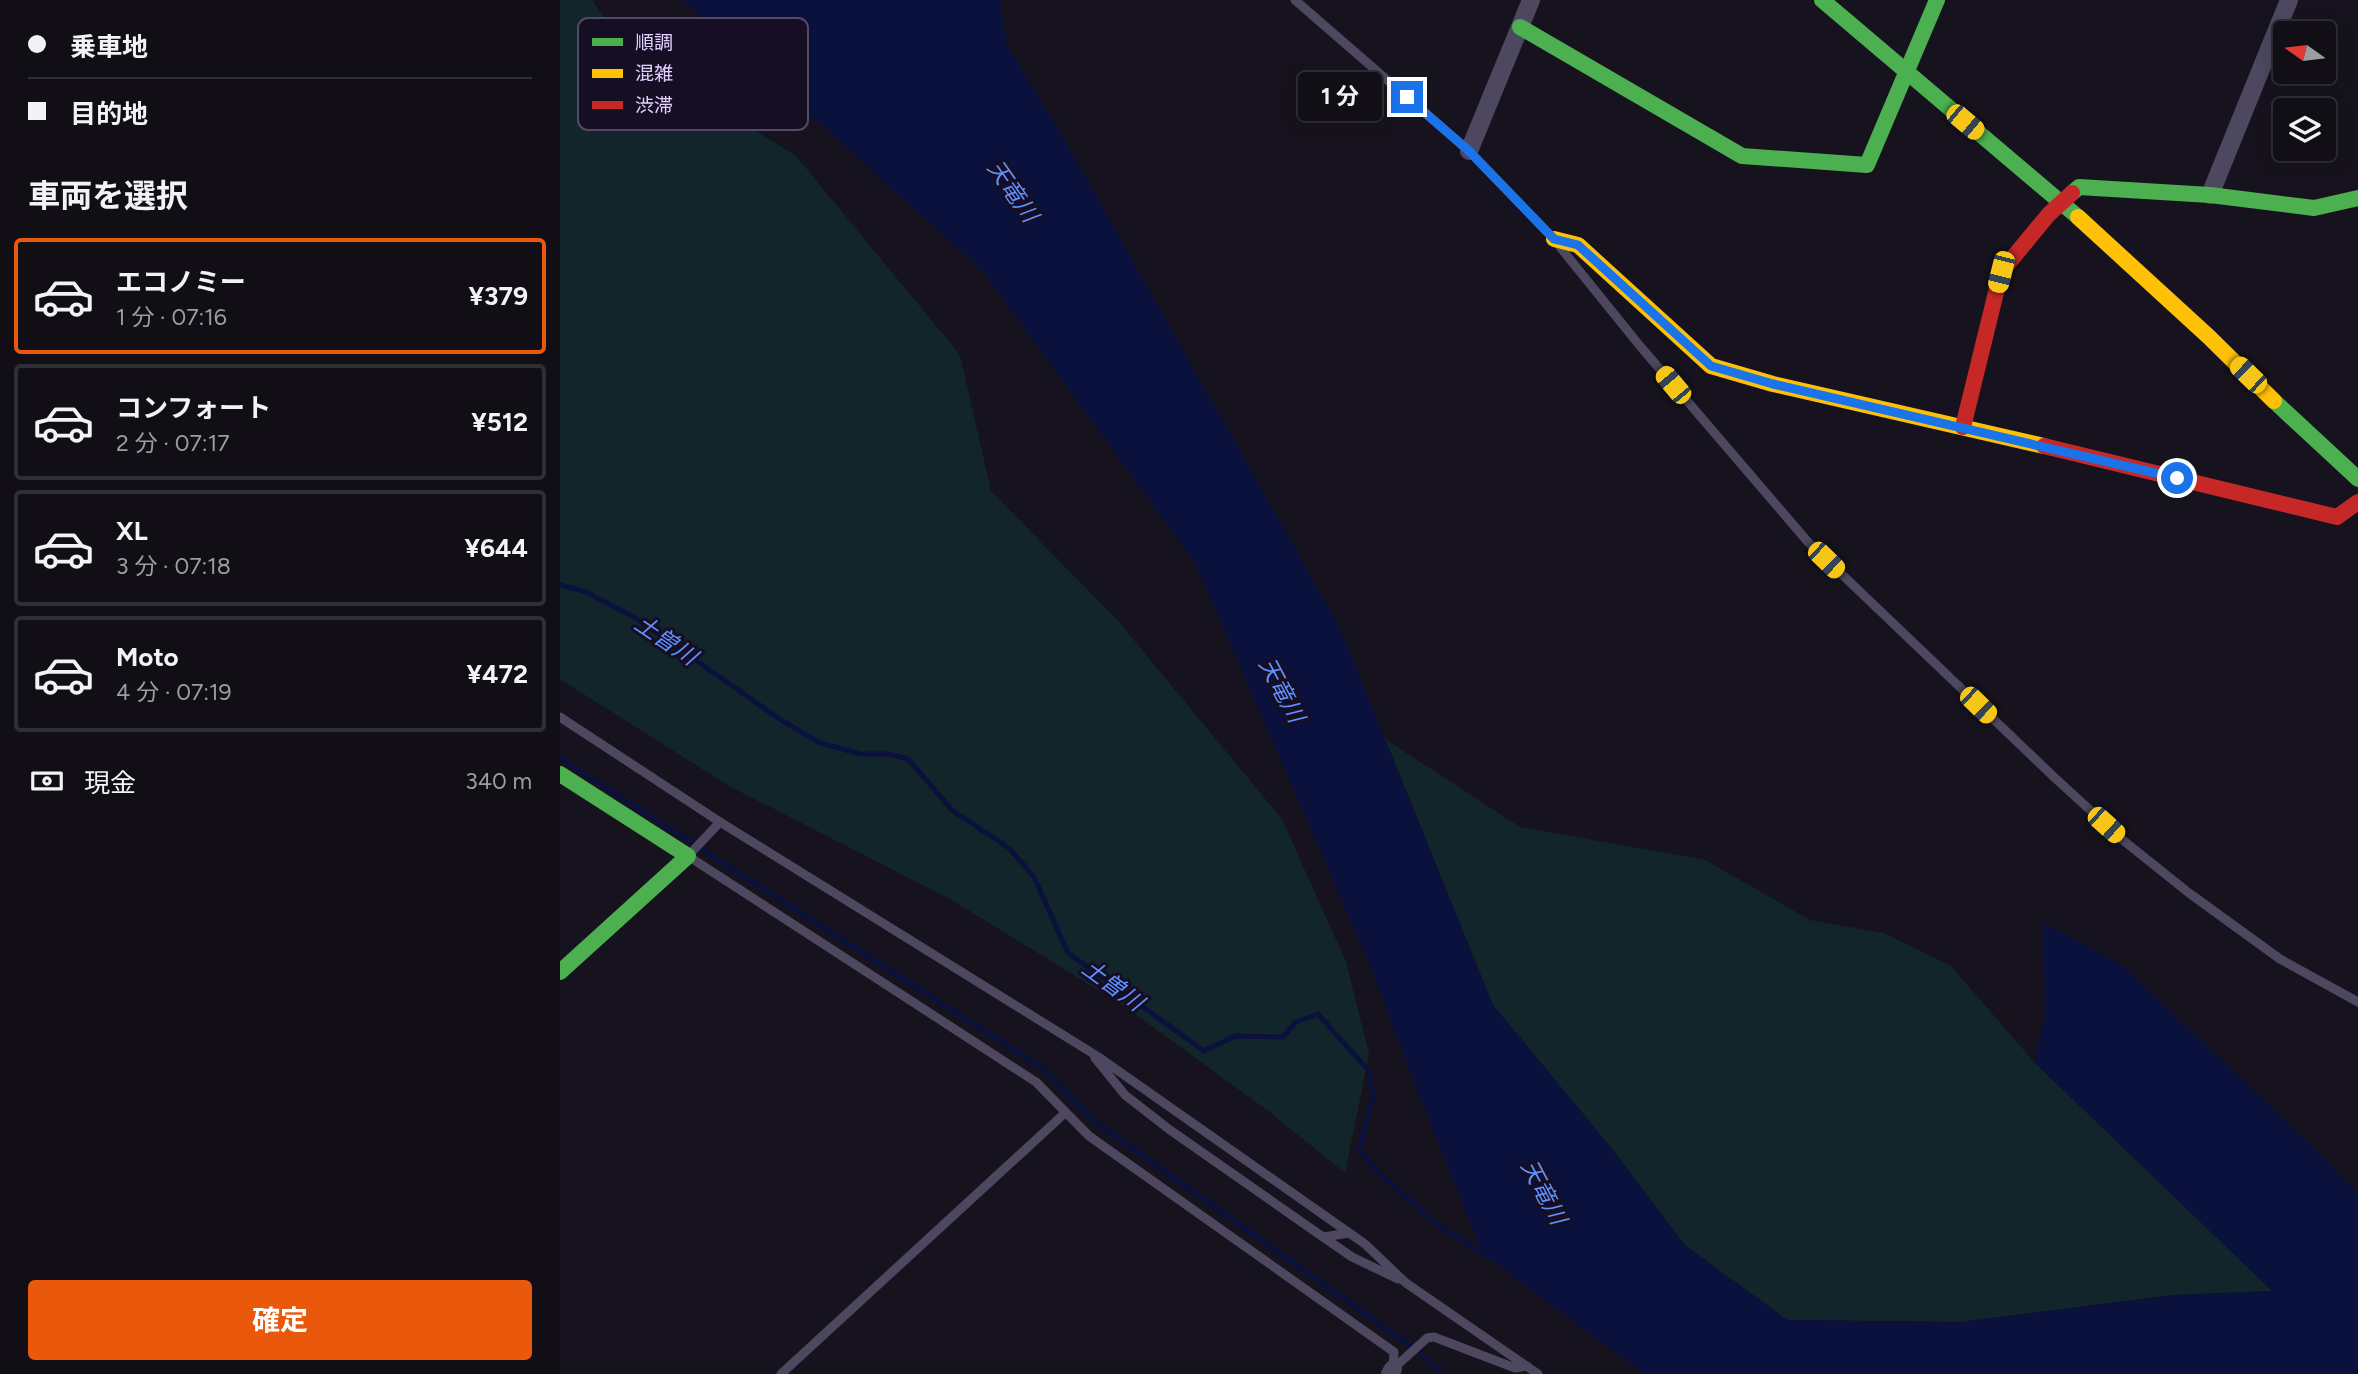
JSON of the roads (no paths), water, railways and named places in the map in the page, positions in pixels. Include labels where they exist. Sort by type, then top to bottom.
[{"type":"street","points":[[1469,151],[1531,0]]},
{"type":"street","points":[[1822,0],[2061,202],[2358,478]]},
{"type":"street","points":[[1520,27],[1742,156],[1867,165],[1908,74],[1937,0]]},
{"type":"street","points":[[2210,195],[2289,0]]},
{"type":"street","points":[[1963,427],[2001,272],[2061,202],[2079,187],[2210,195],[2314,208],[2358,198]]},
{"type":"street","points":[[1554,239],[1578,245],[1711,366],[1773,384],[2337,517],[2358,502]]},
{"type":"street","points":[[560,774],[690,854],[560,972]]},
{"type":"lane","points":[[1296,0],[1469,151],[1554,239],[1640,345],[1808,542],[2035,759],[2124,841],[2189,893],[2280,959],[2358,1002]]},
{"type":"lane","points":[[560,717],[720,822],[1089,1051],[1366,1244],[1406,1283]]},
{"type":"lane","points":[[720,822],[690,854],[1036,1082],[1089,1136],[1394,1352],[1392,1372]]},
{"type":"lane","points":[[1089,1051],[1125,1095],[1170,1130],[1352,1257],[1406,1283],[1538,1374]]},
{"type":"lane","points":[[781,1374],[1065,1113]]},
{"type":"lane","points":[[1323,1237],[1349,1233]]},
{"type":"lane","points":[[1392,1372],[1427,1338],[1434,1337],[1514,1368],[1527,1366]]},
{"type":"water","name":"天竜川","points":[[683,0],[1000,0],[1007,46],[1059,130],[1340,628],[1493,1005],[1609,1145],[1685,1245],[1787,1320],[1961,1322],[2173,1295],[2272,1291],[2034,1062],[2045,1012],[2043,922],[2123,966],[2358,1193],[2358,1374],[1644,1374],[1483,1254],[1369,963],[1195,563],[982,270],[808,113],[808,18],[703,18]]},
{"type":"waterway","name":"土曽川","points":[[560,585],[586,592],[634,617],[781,720],[820,743],[861,754],[889,754],[908,759],[952,810],[1009,848],[1034,877],[1068,953],[1204,1051],[1235,1036],[1283,1037],[1296,1022],[1318,1014],[1369,1071],[1373,1096],[1359,1151],[1378,1172],[1434,1222],[1490,1256]]},
{"type":"waterway","points":[[560,758],[1042,1068],[1094,1121],[1423,1355],[1442,1374]]}]
